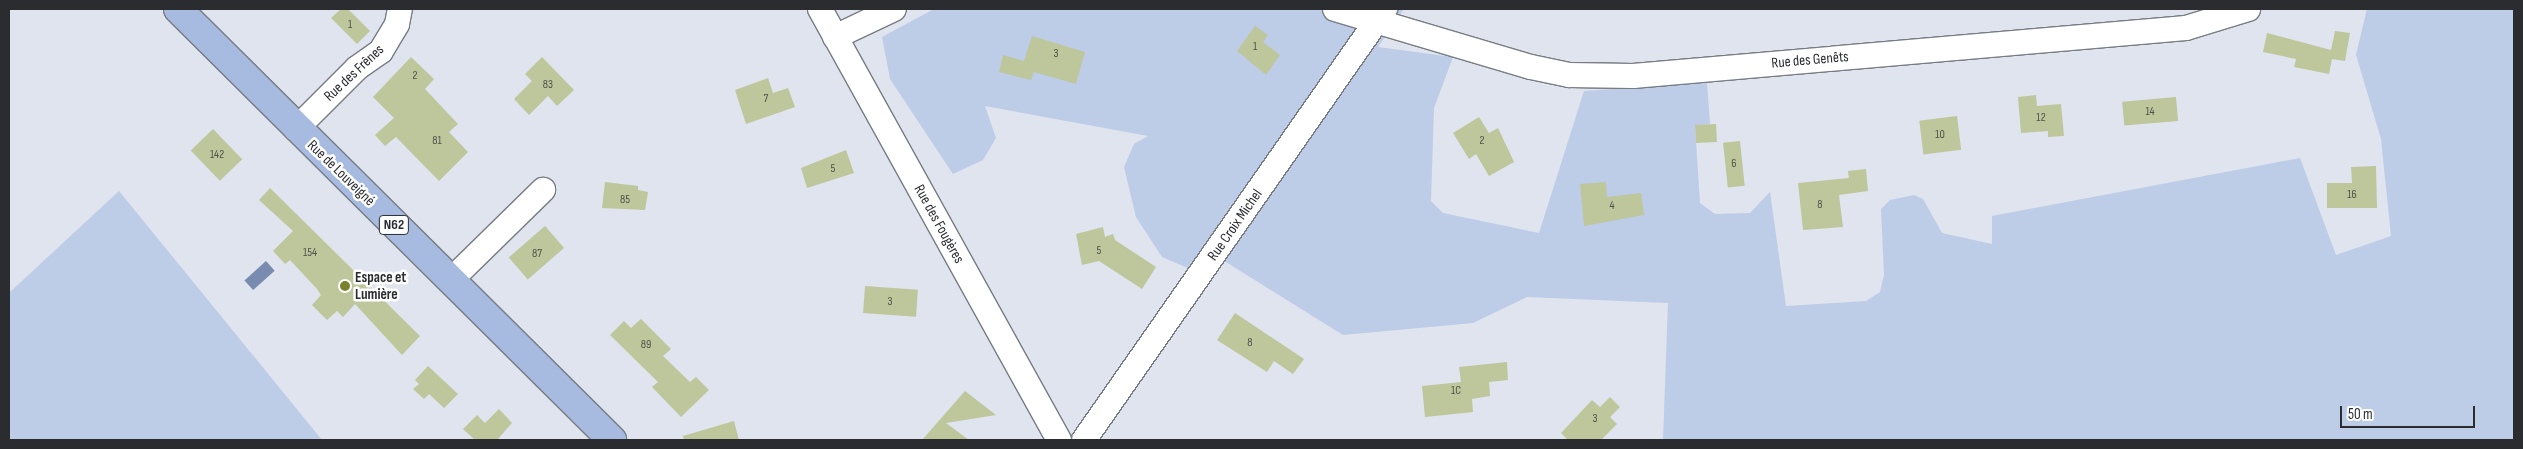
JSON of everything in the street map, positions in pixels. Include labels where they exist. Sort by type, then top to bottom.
[{"type":"main road","name":"Rue de Louveigné","points":[[178,9],[296,129],[612,440]]},
{"type":"street","name":"Rue des Frênes","points":[[296,129],[356,68],[381,52],[397,24],[400,9]]},
{"type":"street","name":"Rue des Fougères","points":[[820,9],[1059,440]]},
{"type":"street","points":[[835,37],[894,9]]},
{"type":"street","name":"Rue des Genêts","points":[[1335,9],[1381,15],[1531,67],[1568,75],[1632,76],[2186,28],[2248,9]]},
{"type":"street","name":"Rue Croix Michel","points":[[1084,440],[1381,15]]},
{"type":"street","points":[[451,280],[543,190]]},
{"type":"shaded area","points":[[934,9],[1404,9],[1378,47],[1453,57],[1434,108],[1431,201],[1443,213],[1539,233],[1584,91],[1707,83],[1710,124],[1695,126],[1700,203],[1715,214],[1750,213],[1770,192],[1786,306],[1866,301],[1880,292],[1884,275],[1881,209],[1890,200],[1914,195],[1923,199],[1942,233],[1992,244],[1992,216],[2300,158],[2336,255],[2391,236],[2381,139],[2356,55],[2367,9],[2514,9],[2514,440],[1663,440],[1668,303],[1527,297],[1473,323],[1343,335],[1205,249],[1190,269],[1162,257],[1136,217],[1124,167],[1134,144],[1148,136],[985,106],[996,138],[983,160],[953,174],[890,79],[882,37]]},
{"type":"shaded area","points":[[119,191],[322,440],[9,440],[9,293]]},
{"type":"shaded area","points":[[266,261],[275,271],[253,290],[244,280]]},
{"type":"building","points":[[341,9],[348,9],[370,31],[357,44],[331,18]]},
{"type":"building","points":[[1255,26],[1268,35],[1263,42],[1280,55],[1266,75],[1237,51]]},
{"type":"building","points":[[2335,31],[2350,33],[2345,61],[2332,59],[2329,74],[2294,67],[2296,59],[2263,52],[2267,33],[2331,50]]},
{"type":"building","points":[[1032,36],[1085,52],[1076,84],[1034,72],[1031,80],[999,72],[1003,55],[1024,61]]},
{"type":"building","points":[[411,57],[434,79],[425,89],[458,124],[449,132],[468,152],[439,181],[396,137],[385,146],[375,135],[394,118],[373,97]]},
{"type":"building","points":[[542,57],[574,90],[557,106],[548,96],[529,115],[514,99],[532,81],[525,74]]},
{"type":"building","points":[[768,78],[773,93],[788,88],[795,107],[746,124],[735,90]]},
{"type":"building","points":[[2036,95],[2037,106],[2061,104],[2064,136],[2048,137],[2048,131],[2021,133],[2018,97]]},
{"type":"building","points":[[2176,97],[2178,121],[2124,126],[2122,102]]},
{"type":"building","points":[[1957,116],[1961,150],[1923,154],[1919,121]]},
{"type":"building","points":[[1479,117],[1489,133],[1498,128],[1514,162],[1489,176],[1476,154],[1469,159],[1453,133]]},
{"type":"building","points":[[1716,124],[1717,142],[1696,143],[1695,125]]},
{"type":"building","points":[[213,129],[242,159],[220,181],[191,151]]},
{"type":"building","points":[[1740,141],[1745,186],[1728,188],[1723,143]]},
{"type":"building","points":[[846,150],[854,173],[807,188],[801,168]]},
{"type":"building","points":[[2376,166],[2377,208],[2327,208],[2327,183],[2352,183],[2351,167]]},
{"type":"building","points":[[1866,169],[1868,191],[1839,195],[1843,227],[1803,230],[1798,183],[1849,178],[1848,171]]},
{"type":"building","points":[[605,182],[638,186],[638,190],[648,192],[645,210],[602,208]]},
{"type":"building","points":[[1606,182],[1607,197],[1641,193],[1644,215],[1584,226],[1580,184]]},
{"type":"building","points":[[270,188],[420,336],[402,355],[355,304],[343,317],[337,311],[327,320],[312,305],[321,295],[317,289],[290,260],[285,264],[273,251],[293,231],[259,200]]},
{"type":"building","points":[[545,226],[564,248],[528,279],[509,257]]},
{"type":"building","points":[[1103,227],[1105,237],[1113,234],[1115,240],[1156,267],[1142,289],[1099,261],[1082,265],[1076,234]]},
{"type":"building","points":[[865,286],[918,290],[916,317],[863,313]]},
{"type":"building","points":[[1235,313],[1304,359],[1293,374],[1274,361],[1267,372],[1217,340]]},
{"type":"building","points":[[641,319],[671,349],[663,356],[690,382],[696,377],[709,390],[681,417],[652,387],[658,382],[610,335],[624,321],[631,328]]},
{"type":"building","points":[[1507,362],[1508,380],[1489,382],[1490,396],[1472,399],[1473,412],[1425,417],[1422,386],[1461,382],[1459,367]]},
{"type":"building","points":[[428,366],[458,394],[444,408],[429,394],[424,399],[413,389],[419,384],[415,380]]},
{"type":"building","points":[[965,391],[996,415],[946,423],[969,440],[922,440]]},
{"type":"building","points":[[1610,397],[1620,407],[1610,417],[1617,424],[1601,440],[1568,440],[1561,433],[1592,400],[1600,407]]},
{"type":"building","points":[[499,409],[512,423],[497,440],[475,440],[463,429],[477,415],[485,423]]},
{"type":"building","points":[[734,421],[739,440],[684,440],[683,436]]},
{"type":"place","name":"Espace et Lumière","points":[[345,286]]}]
